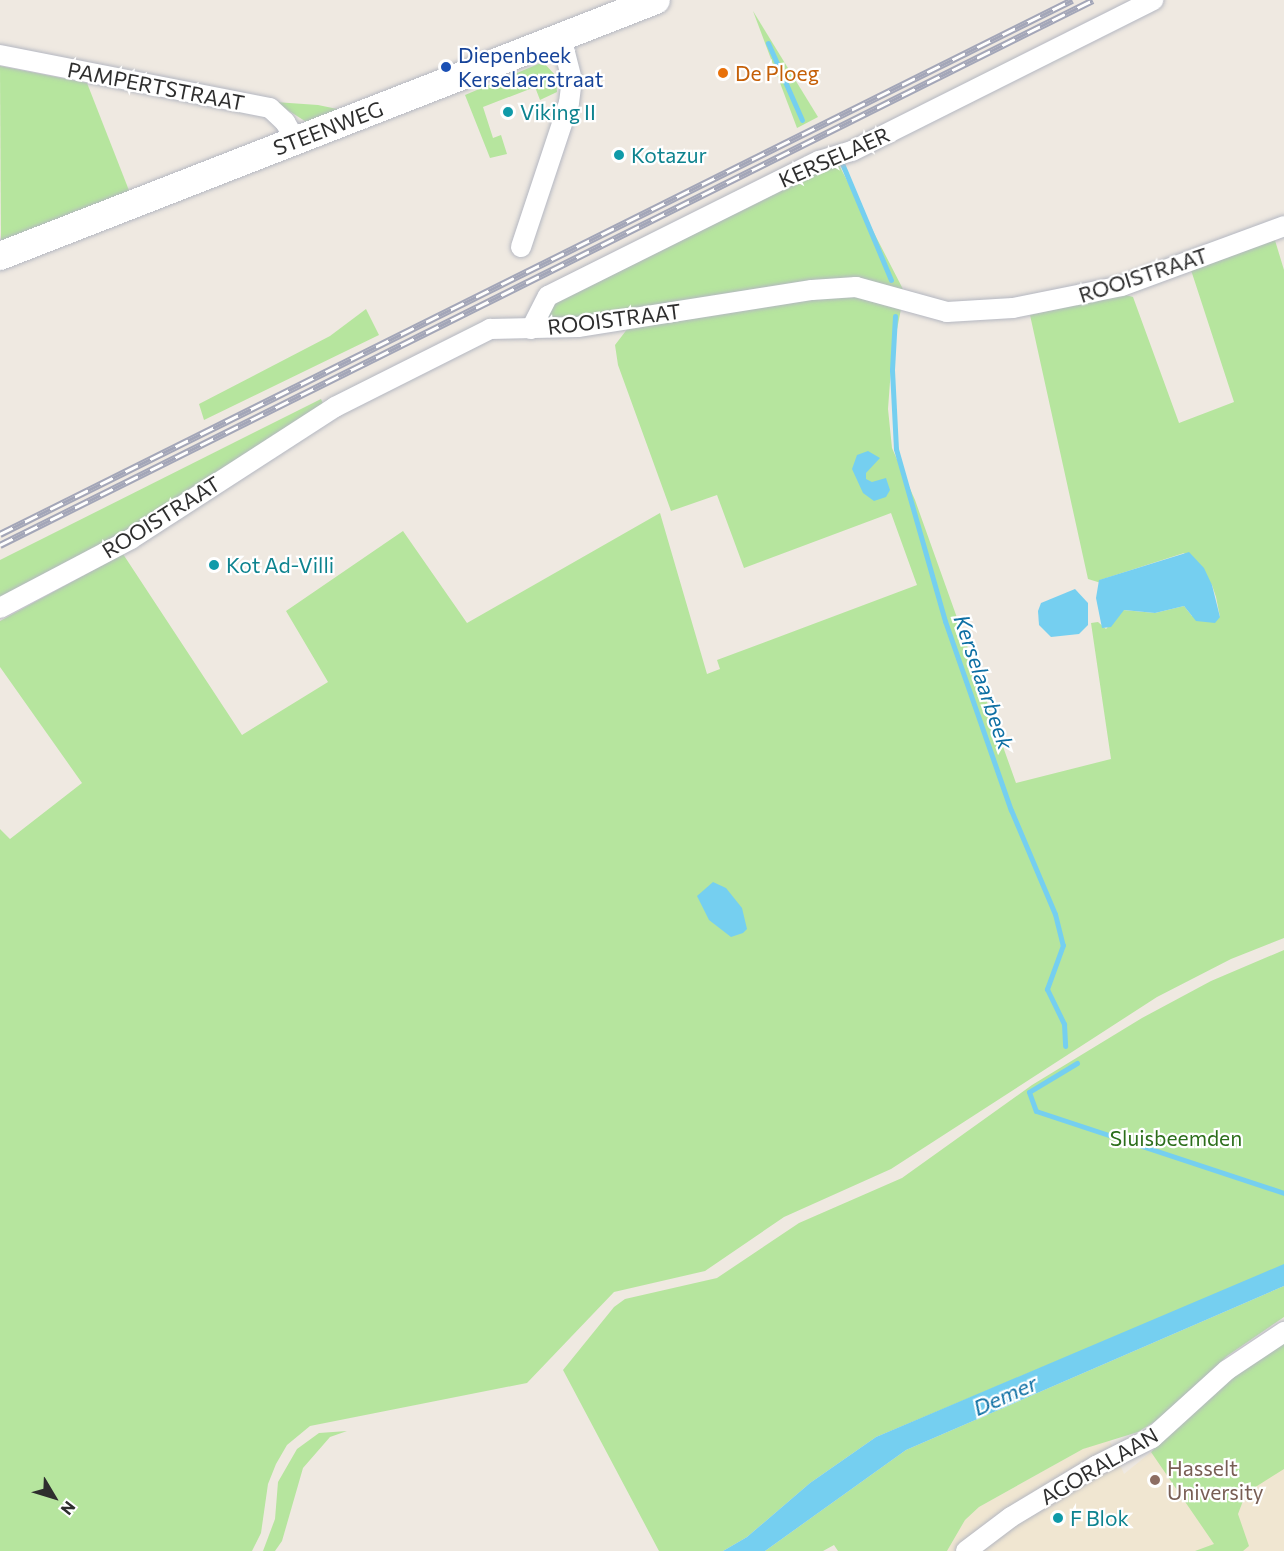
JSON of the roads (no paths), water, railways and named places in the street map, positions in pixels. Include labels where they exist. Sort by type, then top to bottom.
[{"type":"main road","name":"STEENWEG","points":[[0,256],[656,0]]},
{"type":"street","name":"KERSELAER","points":[[531,329],[548,296],[819,161],[852,151],[1153,0]]},
{"type":"street","points":[[521,247],[569,103],[572,80],[561,37]]},
{"type":"street","name":"PAMPERTSTRAAT","points":[[0,55],[270,108],[285,122],[296,141]]},
{"type":"street","name":"ROOISTRAAT","points":[[0,608],[131,539],[379,383],[489,329],[578,327],[812,290],[856,287],[947,312],[1013,308],[1122,286],[1284,226]]},
{"type":"street","name":"AGORALAAN","points":[[966,1551],[993,1528],[1096,1466],[1152,1438],[1227,1370],[1284,1332]]},
{"type":"water","points":[[868,451],[880,458],[866,473],[866,479],[872,482],[886,478],[890,490],[886,497],[874,501],[863,493],[852,469],[857,455]]},
{"type":"water","points":[[1189,552],[1204,568],[1212,585],[1220,617],[1215,623],[1196,621],[1184,606],[1155,613],[1124,610],[1111,627],[1102,628],[1096,598],[1099,580]]},
{"type":"water","points":[[1075,589],[1088,603],[1088,625],[1079,634],[1051,637],[1039,625],[1038,611],[1041,603]]},
{"type":"water","points":[[713,882],[726,888],[742,908],[747,929],[743,933],[731,937],[709,920],[697,896]]},
{"type":"water","name":"Demer","points":[[1284,1264],[1284,1286],[906,1450],[765,1551],[723,1551],[747,1537],[810,1483],[876,1437]]},
{"type":"waterway","name":"Kerselaarbeek","points":[[768,43],[802,120]]},
{"type":"waterway","name":"Kerselaarbeek","points":[[841,161],[891,280]]},
{"type":"waterway","name":"Kerselaarbeek","points":[[895,316],[892,370],[896,449],[945,621],[1011,810],[1055,914],[1063,945],[1047,989],[1064,1024],[1065,1046]]},
{"type":"waterway","name":"Kerselaarbeek","points":[[1077,1063],[1029,1092],[1036,1111],[1284,1193]]},
{"type":"railway","points":[[0,534],[1072,0]]},
{"type":"railway","points":[[0,545],[1093,0]]},
{"type":"place","name":"Diepenbeek Kerselaerstraat","points":[[446,67]]},
{"type":"place","name":"De Ploeg","points":[[723,73]]},
{"type":"place","name":"Viking II","points":[[508,112]]},
{"type":"place","name":"Kotazur","points":[[619,155]]},
{"type":"place","name":"Kot Ad-Villi","points":[[214,565]]},
{"type":"place","name":"Hasselt University","points":[[1155,1480]]},
{"type":"place","name":"F Blok","points":[[1058,1518]]},
{"type":"park label","name":"Sluisbeemden","points":[[1176,1138]]}]
